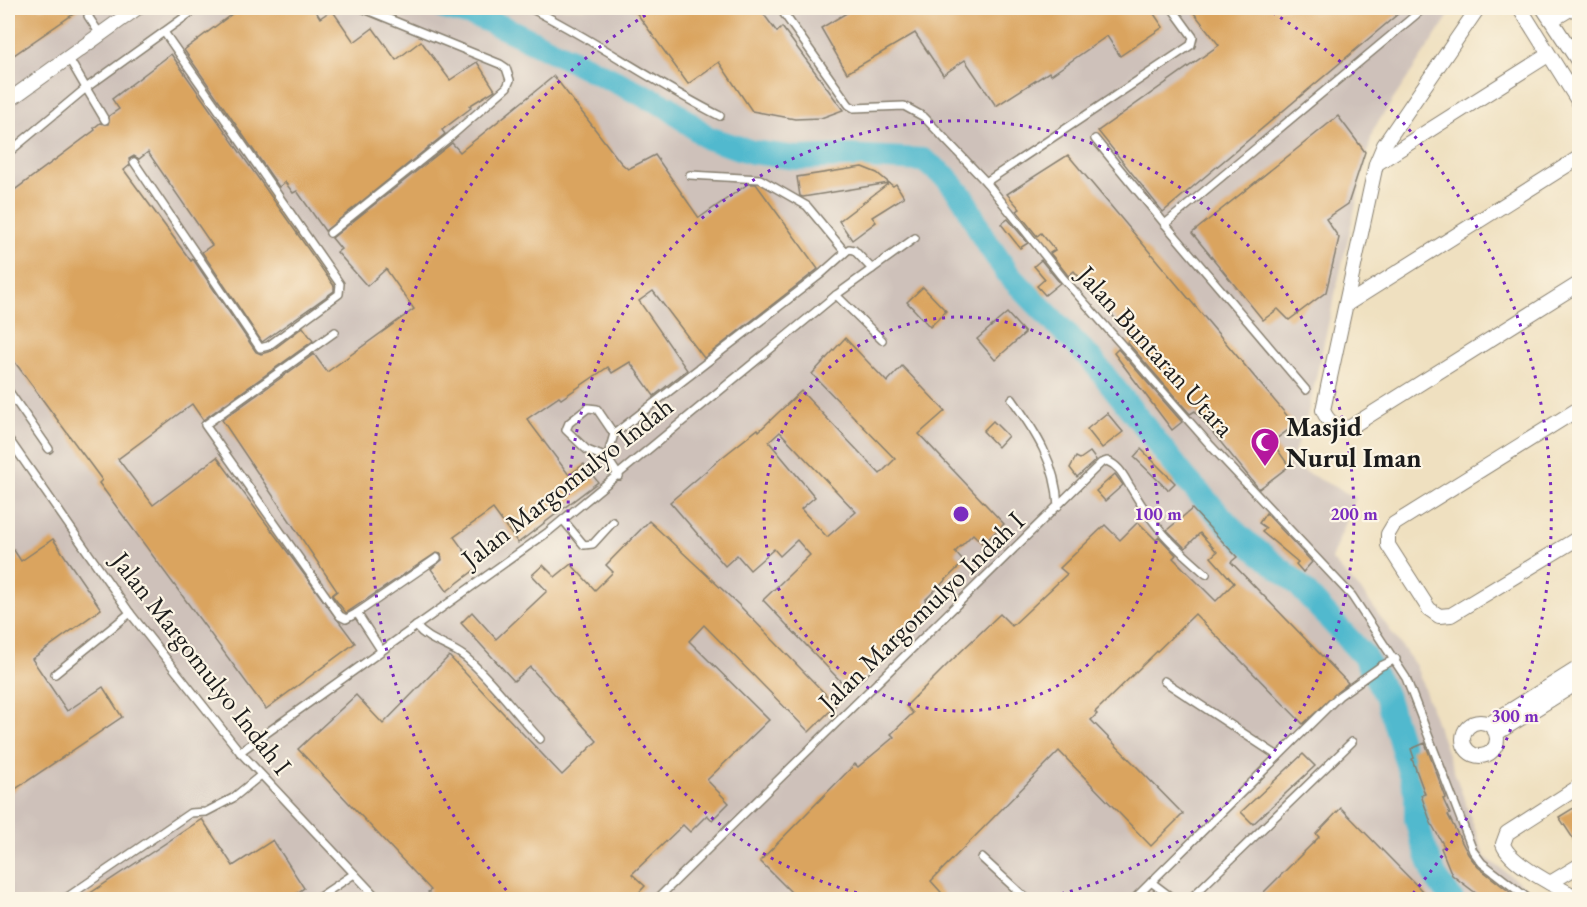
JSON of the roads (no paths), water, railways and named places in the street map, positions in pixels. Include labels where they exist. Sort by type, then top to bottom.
[{"type":"street","points":[[8,101],[137,8]]},
{"type":"street","points":[[1478,8],[1384,145],[1376,164],[1323,410],[1327,420],[1337,426],[1349,428],[1580,283]]},
{"type":"street","points":[[1520,8],[1580,104]]},
{"type":"street","points":[[1543,8],[1580,64]]},
{"type":"street","points":[[1551,20],[1572,8]]},
{"type":"street","points":[[1376,164],[1548,55]]},
{"type":"street","points":[[1347,304],[1580,157]]},
{"type":"street","points":[[1580,408],[1394,524],[1388,534],[1388,544],[1429,609],[1439,616],[1451,615],[1580,537]]},
{"type":"street","points":[[1580,667],[1493,729],[1580,681]]},
{"type":"street","points":[[1580,786],[1507,833],[1504,838],[1504,848],[1508,853],[1551,883],[1580,899]]},
{"type":"street","points":[[1551,883],[1580,864]]},
{"type":"lane","points":[[94,8],[88,16],[100,34]]},
{"type":"lane","points":[[8,153],[86,88],[197,8]]},
{"type":"lane","points":[[330,233],[450,137],[507,87],[510,80],[506,68],[500,64],[362,8]]},
{"type":"lane","points":[[530,8],[615,55],[670,91],[720,116]]},
{"type":"lane","name":"Jalan Buntaran Utara","points":[[780,8],[849,105],[855,108],[904,106],[914,110],[952,145],[986,182],[1062,277],[1211,446],[1352,596],[1406,678],[1473,851],[1482,863],[1530,900]]},
{"type":"lane","points":[[986,182],[1194,41],[1173,8]]},
{"type":"lane","points":[[1165,224],[1425,8]]},
{"type":"lane","points":[[134,162],[260,348],[268,346],[339,294],[340,284],[164,32]]},
{"type":"lane","points":[[68,57],[105,120]]},
{"type":"lane","points":[[1095,139],[1306,390]]},
{"type":"lane","points":[[690,175],[759,179],[807,206],[845,252]]},
{"type":"lane","name":"Jalan Margomulyo Indah","points":[[240,752],[563,520],[836,295],[915,238]]},
{"type":"lane","points":[[607,458],[614,434],[821,274],[845,252],[852,248],[872,269]]},
{"type":"lane","points":[[836,295],[882,340]]},
{"type":"lane","points":[[335,332],[205,425],[340,616],[346,619],[357,613],[437,558]]},
{"type":"lane","points":[[8,390],[49,449]]},
{"type":"lane","points":[[1012,399],[1047,453],[1057,490],[1058,506]]},
{"type":"lane","points":[[614,434],[597,409],[593,407],[588,408],[567,428],[568,434],[579,444],[597,456],[607,458],[619,476]]},
{"type":"lane","name":"Jalan Margomulyo Indah I","points":[[8,438],[130,613],[240,752],[379,900]]},
{"type":"lane","name":"Jalan Margomulyo Indah I","points":[[656,900],[1101,464],[1107,461],[1114,464],[1152,523],[1167,540],[1206,574]]},
{"type":"lane","points":[[563,520],[584,545],[593,544],[613,522]]},
{"type":"lane","points":[[55,674],[130,613]]},
{"type":"lane","points":[[357,613],[381,650]]},
{"type":"lane","points":[[416,626],[427,639],[442,642],[465,658],[540,739]]},
{"type":"lane","points":[[1133,900],[1354,684],[1381,666],[1396,660]]},
{"type":"lane","points":[[1164,681],[1278,756]]},
{"type":"lane","points":[[1189,900],[1352,742]]},
{"type":"lane","points":[[63,900],[190,813],[206,812],[233,798],[261,775]]},
{"type":"lane","points":[[982,858],[1028,900]]},
{"type":"lane","points":[[315,900],[354,874]]},
{"type":"lane","points":[[1151,882],[1175,900]]},
{"type":"waterway","points":[[444,8],[482,18],[668,107],[708,138],[752,152],[797,158],[847,156],[923,160],[946,177],[964,199],[983,237],[1009,275],[1092,360],[1186,479],[1240,537],[1294,580],[1364,656],[1386,695],[1416,793],[1416,819],[1422,841],[1435,876],[1452,900]]},
{"type":"place","name":"Masjid Nurul Iman","points":[[1265,468]]}]
